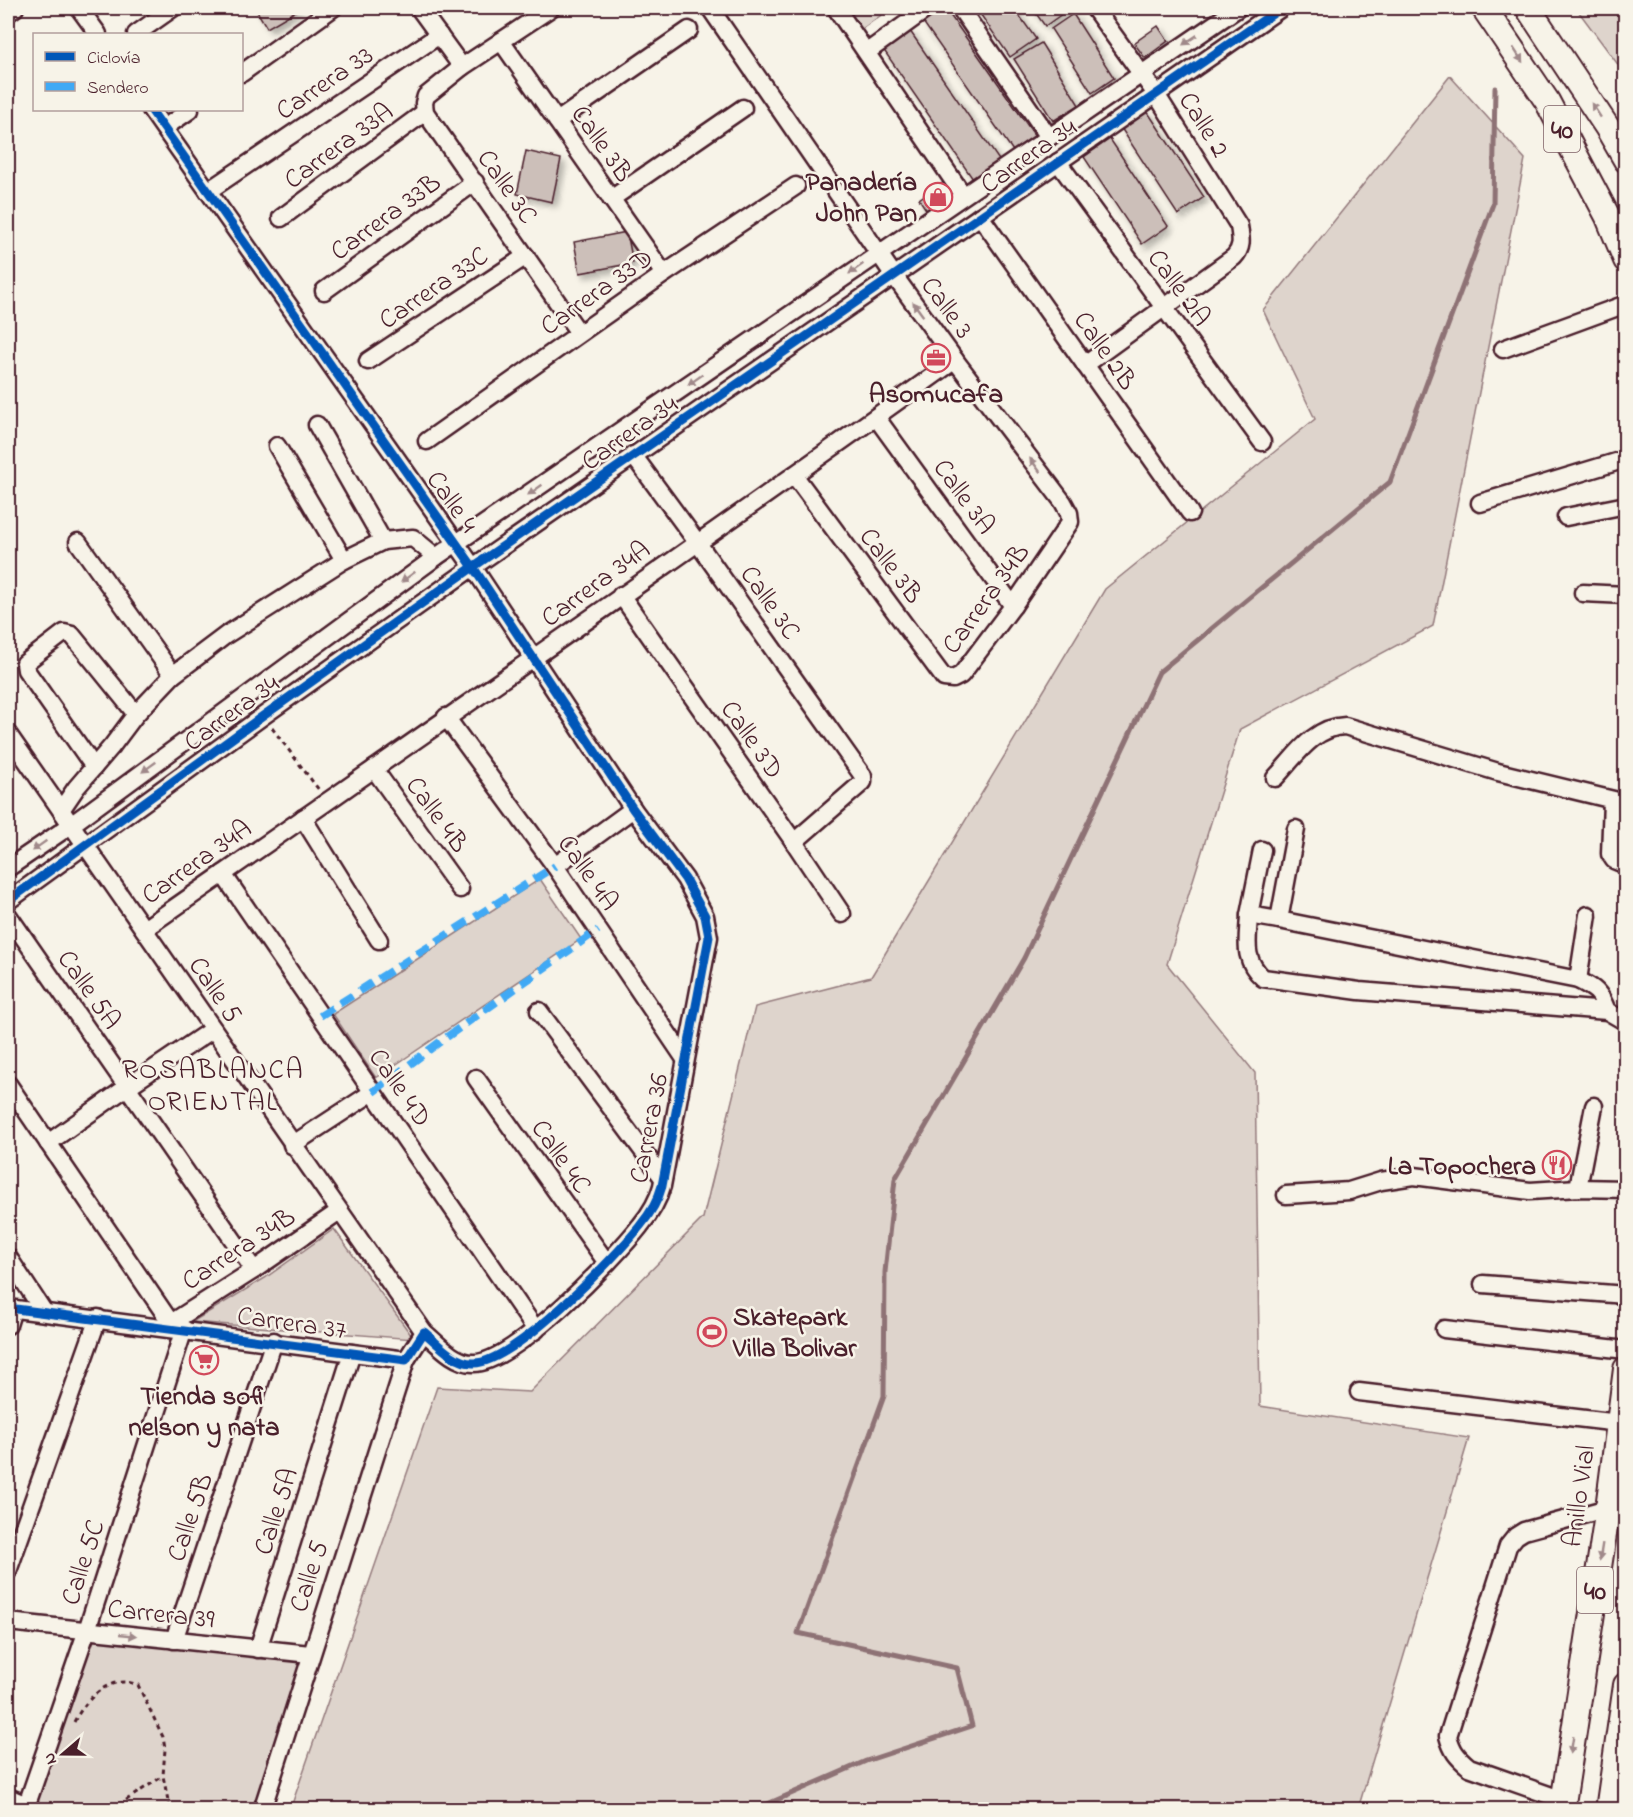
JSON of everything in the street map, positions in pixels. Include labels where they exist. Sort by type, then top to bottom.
[{"type":"highway","name":"40","points":[[1484,8],[1547,101],[1608,217],[1626,260]]},
{"type":"highway","name":"40","points":[[1528,8],[1607,127],[1626,160]]},
{"type":"highway","name":"Anillo Vial","points":[[1563,1805],[1608,1508],[1626,1369]]},
{"type":"highway","points":[[1608,1809],[1622,1744],[1626,1685]]},
{"type":"street","points":[[8,13],[15,8]]},
{"type":"street","points":[[79,8],[97,33]]},
{"type":"street","points":[[137,33],[173,8]]},
{"type":"street","points":[[243,72],[333,8]]},
{"type":"street","points":[[419,8],[462,67]]},
{"type":"street","name":"Carrera 33A","points":[[281,218],[426,104],[462,67],[551,8]]},
{"type":"street","name":"Calle 3","points":[[710,8],[895,277],[1069,513]]},
{"type":"street","points":[[836,8],[963,195]]},
{"type":"street","points":[[867,52],[928,8]]},
{"type":"street","points":[[960,8],[1049,137]]},
{"type":"street","name":"Calle 2","points":[[1094,8],[1156,94],[1239,226],[1241,243],[1234,257],[1164,308]]},
{"type":"street","name":"Carrera 34","points":[[8,868],[71,825],[436,557],[1238,8]]},
{"type":"street","name":"Carrera 34","points":[[8,901],[473,567],[1281,8]]},
{"type":"street","points":[[557,121],[689,30]]},
{"type":"street","name":"Carrera 33","points":[[208,191],[439,35]]},
{"type":"street","name":"Calle 3B","points":[[501,41],[664,274]]},
{"type":"street","name":"Calle 3C","points":[[426,104],[475,182],[579,333]]},
{"type":"street","points":[[612,199],[743,108]]},
{"type":"street","name":"Calle 4","points":[[151,111],[473,567],[633,809],[693,893],[707,925]]},
{"type":"street","points":[[164,129],[189,111]]},
{"type":"street","name":"Calle 2A","points":[[1058,162],[1262,442]]},
{"type":"street","name":"Carrera 33B","points":[[324,291],[475,182]]},
{"type":"street","name":"Carrera 33D","points":[[426,441],[664,274],[796,186]]},
{"type":"street","name":"Calle 2B","points":[[980,216],[1190,513]]},
{"type":"street","name":"Carrera 33C","points":[[368,361],[526,256]]},
{"type":"street","points":[[1503,349],[1626,304]]},
{"type":"street","points":[[1085,365],[1164,308]]},
{"type":"street","name":"Carrera 34A","points":[[144,929],[446,717],[533,659],[955,360]]},
{"type":"street","name":"Calle 3A","points":[[876,417],[1013,606]]},
{"type":"street","points":[[317,425],[383,541]]},
{"type":"street","points":[[277,446],[344,560]]},
{"type":"street","name":"Calle 3C","points":[[633,455],[864,780],[794,842]]},
{"type":"street","points":[[1480,503],[1626,459]]},
{"type":"street","name":"Calle 3B","points":[[794,475],[944,678],[953,679]]},
{"type":"street","points":[[1566,517],[1626,505]]},
{"type":"street","name":"Carrera 34B","points":[[953,679],[961,675],[1013,606],[1070,522],[1069,513]]},
{"type":"street","points":[[61,810],[136,714],[173,675],[226,636],[344,560],[383,541],[413,538],[436,557]]},
{"type":"street","points":[[78,542],[173,675]]},
{"type":"street","points":[[1583,593],[1626,595]]},
{"type":"street","name":"Calle 3D","points":[[621,595],[842,914]]},
{"type":"street","points":[[94,767],[26,670],[25,663],[64,633],[72,634],[136,714]]},
{"type":"street","name":"Calle 4A","points":[[446,717],[555,866],[685,1059]]},
{"type":"street","points":[[1275,778],[1319,733],[1332,727],[1345,726],[1498,772],[1619,802],[1610,854],[1614,860],[1626,865]]},
{"type":"street","name":"Calle 5","points":[[8,734],[338,1212],[424,1332]]},
{"type":"street","name":"Calle 4B","points":[[374,769],[460,889]]},
{"type":"street","points":[[555,866],[633,809]]},
{"type":"street","points":[[303,818],[379,940]]},
{"type":"street","points":[[1279,920],[1296,829]]},
{"type":"street","points":[[1262,850],[1249,915],[1247,956],[1253,969],[1263,978],[1359,991],[1607,1011],[1626,1022]]},
{"type":"street","name":"Calle 4D","points":[[223,874],[536,1330]]},
{"type":"street","name":"Calle 5A","points":[[8,915],[254,1270]]},
{"type":"street","points":[[1249,915],[1578,980],[1594,988],[1601,996],[1607,1011]]},
{"type":"street","points":[[1578,980],[1588,915]]},
{"type":"street","name":"Carrera 36","points":[[536,1330],[607,1263],[649,1214],[660,1193],[707,952],[709,937],[707,925]]},
{"type":"street","points":[[539,1011],[663,1178]]},
{"type":"street","points":[[48,1143],[213,1029]]},
{"type":"street","name":"Calle 4C","points":[[476,1078],[607,1263]]},
{"type":"street","points":[[8,1083],[175,1327]]},
{"type":"street","points":[[292,1145],[373,1092]]},
{"type":"street","points":[[1578,1188],[1594,1106]]},
{"type":"street","points":[[1286,1195],[1349,1191],[1381,1181],[1414,1176],[1530,1191],[1578,1188],[1626,1189]]},
{"type":"street","name":"Carrera 34B","points":[[175,1327],[338,1212]]},
{"type":"street","points":[[8,1257],[44,1312]]},
{"type":"street","points":[[1483,1284],[1626,1294]]},
{"type":"street","points":[[8,1325],[10,1308]]},
{"type":"street","name":"Carrera 37","points":[[10,1308],[175,1327],[406,1360]]},
{"type":"street","points":[[8,1571],[98,1318]]},
{"type":"street","name":"Calle 5C","points":[[26,1807],[87,1630],[175,1327]]},
{"type":"street","points":[[1444,1329],[1626,1350]]},
{"type":"street","points":[[406,1360],[424,1332],[461,1362],[476,1364],[505,1353],[536,1330]]},
{"type":"street","name":"Calle 5B","points":[[174,1640],[274,1341]]},
{"type":"street","name":"Calle 5A","points":[[258,1649],[352,1353]]},
{"type":"street","name":"Calle 5","points":[[262,1809],[406,1360]]},
{"type":"street","points":[[1359,1392],[1619,1423]]},
{"type":"street","points":[[1563,1805],[1469,1767],[1456,1757],[1448,1736],[1508,1546],[1516,1536],[1524,1531],[1608,1508]]},
{"type":"street","name":"Carrera 39","points":[[8,1622],[310,1654]]},
{"type":"street","points":[[8,1797],[26,1807]]},
{"type":"path","points":[[263,716],[327,801]]},
{"type":"path","points":[[74,1724],[87,1700],[108,1685],[120,1681],[138,1685],[163,1737],[165,1749],[163,1776],[170,1809]]},
{"type":"path","points":[[111,1809],[163,1776]]},
{"type":"shaded area","points":[[843,8],[891,8],[859,31]]},
{"type":"shaded area","points":[[1576,8],[1625,8],[1625,74]]},
{"type":"shaded area","points":[[1450,76],[1525,159],[1433,626],[1240,729],[1167,964],[1255,1073],[1260,1406],[1469,1438],[1358,1809],[290,1810],[437,1387],[530,1392],[703,1218],[755,1007],[871,977],[1105,589],[1315,419],[1263,310]]},
{"type":"shaded area","points":[[540,879],[581,939],[376,1078],[333,1014]]},
{"type":"shaded area","points":[[334,1229],[414,1339],[192,1322],[265,1278]]},
{"type":"shaded area","points":[[88,1631],[306,1663],[255,1809],[29,1810]]},
{"type":"building","points":[[255,8],[301,8],[267,28]]},
{"type":"building","points":[[945,8],[1035,136],[1013,151],[923,22]]},
{"type":"building","points":[[976,8],[1014,8],[1036,39],[1010,57]]},
{"type":"building","points":[[1032,8],[1068,8],[1069,9],[1045,26]]},
{"type":"building","points":[[1073,14],[1114,78],[1092,93],[1051,29]]},
{"type":"building","points":[[1158,26],[1168,41],[1145,58],[1134,43]]},
{"type":"building","points":[[910,31],[1001,163],[975,182],[883,49]]},
{"type":"building","points":[[1041,43],[1079,105],[1053,121],[1014,59]]},
{"type":"building","points":[[1147,111],[1204,197],[1178,215],[1121,128]]},
{"type":"building","points":[[1110,139],[1168,226],[1142,244],[1084,157]]},
{"type":"building","points":[[526,151],[561,159],[552,202],[517,194]]},
{"type":"building","name":"Panadería John Pan","points":[[947,180],[957,195],[929,214],[919,199]]},
{"type":"building","points":[[627,232],[633,263],[580,273],[574,242]]},
{"type":"waterway","points":[[754,1810],[866,1761],[972,1726],[957,1668],[798,1633],[884,1396],[885,1272],[895,1179],[1024,958],[1159,672],[1390,482],[1493,204],[1495,88]]},
{"type":"marked path","points":[[320,1016],[555,866]]},
{"type":"marked path","points":[[373,1092],[598,930]]},
{"type":"cycle path","points":[[8,901],[473,567],[1281,8]]},
{"type":"cycle path","points":[[8,1308],[406,1360],[424,1332],[459,1360],[473,1363],[490,1359],[512,1347],[562,1307],[627,1241],[656,1202],[662,1186],[709,937],[705,916],[685,879],[633,809],[473,567],[152,111]]},
{"type":"place","name":"Panadería John Pan","points":[[938,197]]},
{"type":"place","name":"Asomucafa","points":[[936,358]]},
{"type":"place","name":"La Topochera","points":[[1557,1165]]},
{"type":"place","name":"Skatepark Villa Bolivar","points":[[712,1332]]},
{"type":"place","name":"Tienda sofi nelson y nata","points":[[204,1360]]},
{"type":"district","name":"ROSABLANCA ORIENTAL","points":[[213,1084]]}]
